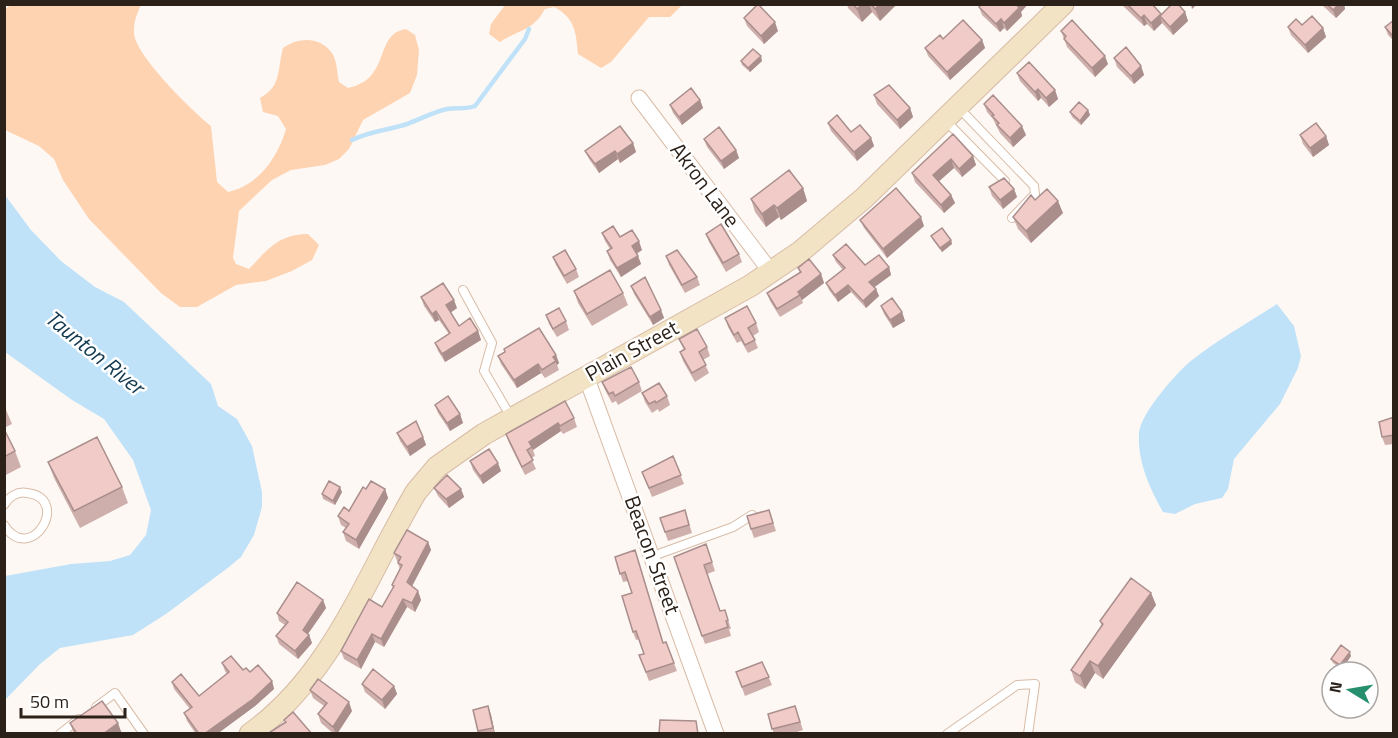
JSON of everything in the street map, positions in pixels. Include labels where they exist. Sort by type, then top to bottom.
[{"type":"main road","name":"Plain Street","points":[[250,734],[285,706],[318,668],[397,524],[426,479],[462,448],[512,418],[771,272],[864,198],[1063,4]]},
{"type":"street","name":"Akron Lane","points":[[639,98],[771,272]]},
{"type":"street","name":"Beacon Street","points":[[586,376],[716,734]]},
{"type":"lane","points":[[952,113],[1005,181]]},
{"type":"lane","points":[[952,113],[1035,188],[1031,199],[1012,218]]},
{"type":"lane","points":[[463,290],[492,343],[484,371],[512,418]]},
{"type":"lane","points":[[4,505],[15,494],[29,493],[42,500],[47,512],[44,526],[34,536],[14,535],[4,525]]},
{"type":"lane","points":[[653,556],[734,526],[752,515]]},
{"type":"lane","points":[[947,734],[1017,685],[1035,684],[1028,734]]},
{"type":"lane","points":[[60,734],[115,693],[144,734]]},
{"type":"shaded area","points":[[12,4],[141,5],[134,27],[136,41],[158,74],[211,126],[217,182],[228,192],[249,184],[265,169],[278,150],[286,129],[278,116],[263,112],[260,98],[275,83],[283,48],[289,44],[309,40],[327,47],[334,56],[339,82],[348,88],[362,83],[371,76],[389,39],[406,29],[415,35],[419,50],[417,75],[410,93],[363,120],[349,149],[339,159],[325,165],[291,170],[272,180],[239,211],[233,258],[236,264],[249,269],[275,244],[289,237],[308,234],[319,245],[312,260],[266,281],[236,285],[197,307],[180,307],[161,293],[89,219],[63,180],[54,159],[39,146],[5,130],[5,9]]},
{"type":"shaded area","points":[[505,5],[682,5],[670,17],[649,17],[611,62],[601,68],[578,54],[573,26],[561,11],[554,7],[545,9],[531,26],[500,42],[489,34],[491,24]]},
{"type":"water","name":"Taunton River","points":[[5,195],[31,230],[61,261],[95,287],[124,302],[211,384],[218,406],[237,419],[252,446],[262,492],[262,507],[254,535],[241,557],[229,567],[166,614],[133,635],[60,648],[40,664],[5,700],[5,576],[71,564],[110,561],[130,555],[146,535],[151,510],[133,460],[104,419],[72,400],[5,352]]},
{"type":"water","points":[[1277,304],[1294,326],[1301,356],[1298,368],[1280,404],[1234,459],[1228,489],[1222,498],[1195,504],[1175,514],[1163,512],[1149,484],[1140,454],[1139,433],[1146,415],[1169,383],[1192,360]]},
{"type":"building","points":[[758,4],[775,22],[761,36],[744,18]]},
{"type":"building","points":[[981,4],[1017,4],[1019,8],[1004,23],[1001,19],[996,24],[979,7]]},
{"type":"building","points":[[1127,4],[1152,4],[1161,14],[1151,23],[1144,15],[1141,18]]},
{"type":"building","points":[[1172,4],[1178,4],[1185,12],[1170,27],[1160,16]]},
{"type":"building","points":[[1327,4],[1339,4],[1333,10]]},
{"type":"building","points":[[1312,16],[1323,28],[1305,45],[1288,27],[1296,19],[1302,25]]},
{"type":"building","points":[[963,20],[982,40],[947,72],[925,48],[940,35],[943,39]]},
{"type":"building","points":[[1072,20],[1105,56],[1092,68],[1064,39],[1066,36],[1061,31]]},
{"type":"building","points":[[1394,20],[1394,34],[1392,35],[1385,27]]},
{"type":"building","points":[[1126,47],[1141,66],[1131,76],[1114,58]]},
{"type":"building","points":[[753,49],[761,56],[748,68],[741,61]]},
{"type":"building","points":[[1029,62],[1055,90],[1046,98],[1038,89],[1035,92],[1017,73]]},
{"type":"building","points":[[889,85],[910,108],[897,120],[874,95]]},
{"type":"building","points":[[691,88],[700,100],[679,117],[670,105]]},
{"type":"building","points":[[993,95],[1022,126],[1010,138],[997,125],[999,123],[984,104]]},
{"type":"building","points":[[1079,102],[1088,110],[1080,121],[1070,112]]},
{"type":"building","points":[[837,115],[851,132],[860,125],[871,138],[854,152],[828,123]]},
{"type":"building","points":[[1316,123],[1326,136],[1310,148],[1300,135]]},
{"type":"building","points":[[620,126],[633,143],[617,154],[615,151],[595,164],[585,151]]},
{"type":"building","points":[[719,127],[736,150],[721,161],[704,139]]},
{"type":"building","points":[[953,134],[973,156],[959,169],[951,159],[933,175],[951,195],[941,205],[912,173]]},
{"type":"building","points":[[789,170],[803,188],[777,208],[774,205],[762,214],[751,199]]},
{"type":"building","points":[[1004,178],[1014,189],[1000,200],[989,187]]},
{"type":"building","points":[[896,188],[921,217],[883,249],[860,220]]},
{"type":"building","points":[[1047,189],[1058,201],[1026,231],[1013,217],[1031,195],[1035,200]]},
{"type":"building","points":[[721,224],[739,254],[723,263],[706,234]]},
{"type":"building","points":[[613,226],[620,237],[632,230],[639,241],[632,246],[638,256],[617,268],[607,251],[612,248],[602,233]]},
{"type":"building","points":[[942,228],[951,240],[940,248],[931,236]]},
{"type":"building","points":[[846,244],[865,265],[879,255],[889,267],[869,282],[876,289],[863,301],[848,285],[835,295],[826,283],[845,268],[833,255]]},
{"type":"building","points":[[565,250],[576,269],[564,276],[553,257]]},
{"type":"building","points":[[677,250],[697,277],[682,285],[666,256]]},
{"type":"building","points":[[809,259],[821,274],[798,292],[800,295],[777,309],[767,293],[801,272],[798,268]]},
{"type":"building","points":[[610,270],[623,293],[587,314],[574,291]]},
{"type":"building","points":[[645,277],[661,310],[650,317],[631,286]]},
{"type":"building","points":[[443,283],[454,300],[446,305],[459,326],[470,318],[478,331],[442,354],[435,343],[450,333],[436,311],[432,314],[421,297]]},
{"type":"building","points":[[892,298],[902,312],[890,320],[881,306]]},
{"type":"building","points":[[747,306],[756,323],[748,328],[755,340],[745,345],[738,332],[734,335],[725,318]]},
{"type":"building","points":[[559,308],[566,321],[553,329],[546,315]]},
{"type":"building","points":[[539,328],[556,355],[553,357],[556,361],[542,370],[538,364],[514,380],[498,356],[505,352],[504,349]]},
{"type":"building","points":[[697,329],[707,347],[699,352],[706,365],[692,373],[680,352],[685,349],[679,339]]},
{"type":"building","points":[[631,367],[639,382],[615,396],[613,392],[609,394],[602,382]]},
{"type":"building","points":[[659,383],[667,396],[656,403],[655,401],[649,404],[642,393]]},
{"type":"building","points":[[448,396],[460,414],[447,423],[435,405]]},
{"type":"building","points":[[565,401],[574,418],[560,426],[558,423],[529,442],[532,447],[527,450],[533,460],[522,467],[506,434]]},
{"type":"building","points":[[1394,417],[1394,435],[1382,437],[1379,422]]},
{"type":"building","points":[[416,421],[423,437],[407,447],[397,433]]},
{"type":"building","points":[[4,429],[15,451],[4,457]]},
{"type":"building","points":[[97,437],[122,487],[74,511],[48,462]]},
{"type":"building","points":[[489,449],[498,463],[480,476],[470,461]]},
{"type":"building","points":[[673,456],[681,475],[649,488],[642,472]]},
{"type":"building","points":[[447,475],[461,489],[446,499],[434,488]]},
{"type":"building","points":[[329,481],[340,487],[333,501],[322,494]]},
{"type":"building","points":[[371,481],[385,489],[356,540],[343,532],[349,524],[338,516],[344,507],[349,511],[363,487],[366,489]]},
{"type":"building","points":[[685,510],[689,525],[665,532],[660,518]]},
{"type":"building","points":[[769,510],[773,523],[751,529],[747,516]]},
{"type":"building","points":[[407,530],[428,542],[407,582],[418,591],[412,603],[403,599],[381,639],[372,634],[357,660],[341,651],[369,599],[382,607],[394,586],[392,585],[402,565],[398,563],[401,557],[394,553]]},
{"type":"building","points":[[706,544],[712,562],[704,565],[720,611],[725,610],[728,627],[702,636],[674,557]]},
{"type":"building","points":[[635,550],[663,643],[666,642],[674,663],[646,672],[639,655],[644,654],[636,631],[633,632],[622,596],[632,593],[625,572],[620,574],[615,557]]},
{"type":"building","points":[[1131,578],[1151,593],[1098,666],[1090,661],[1080,676],[1071,670],[1103,624],[1100,621]]},
{"type":"building","points":[[297,582],[323,600],[303,630],[309,635],[295,651],[276,636],[288,622],[277,613]]},
{"type":"building","points":[[1341,645],[1350,652],[1344,660],[1331,659]]},
{"type":"building","points":[[231,656],[243,670],[246,668],[250,672],[258,665],[272,681],[253,699],[204,734],[199,734],[184,713],[192,707],[172,682],[181,674],[199,696],[229,672],[222,663]]},
{"type":"building","points":[[762,662],[769,677],[742,687],[736,672]]},
{"type":"building","points":[[373,669],[394,686],[382,700],[362,684]]},
{"type":"building","points":[[318,679],[349,702],[333,727],[318,714],[327,703],[310,690]]},
{"type":"building","points":[[102,701],[118,723],[103,734],[77,734],[70,723]]},
{"type":"building","points":[[488,706],[493,728],[478,731],[473,710]]},
{"type":"building","points":[[795,706],[800,722],[772,729],[768,714]]},
{"type":"building","points":[[293,712],[312,734],[267,734],[286,722],[284,720]]},
{"type":"building","points":[[660,720],[696,721],[698,734],[659,734]]},
{"type":"waterway","points":[[352,140],[407,124],[442,110],[475,106],[525,39],[529,29]]}]
